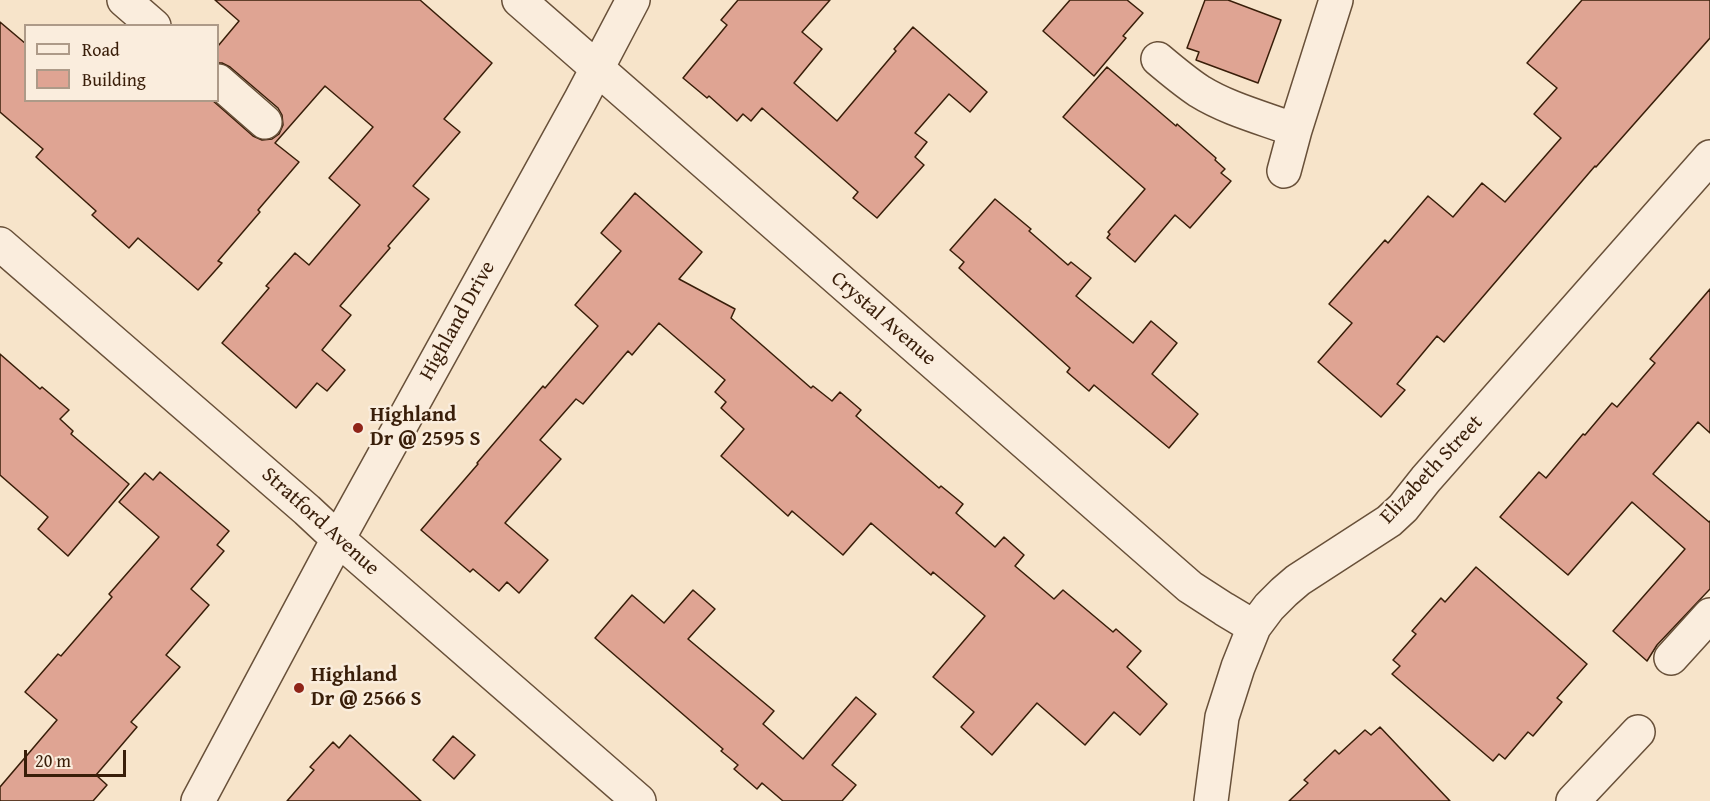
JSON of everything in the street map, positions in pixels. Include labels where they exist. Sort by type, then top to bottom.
[{"type":"street","points":[[124,0],[152,24]]},
{"type":"street","name":"Crystal Avenue","points":[[519,0],[1191,587],[1254,627]]},
{"type":"street","name":"Highland Drive","points":[[198,801],[338,539],[598,68],[633,0]]},
{"type":"street","points":[[1284,171],[1336,0]]},
{"type":"street","points":[[1158,59],[1211,98],[1295,130]]},
{"type":"street","points":[[219,82],[264,122]]},
{"type":"street","name":"Elizabeth Street","points":[[1211,801],[1222,717],[1254,627],[1269,607],[1298,580],[1381,527],[1403,508],[1710,157]]},
{"type":"street","name":"Stratford Avenue","points":[[0,244],[639,801]]},
{"type":"street","points":[[1671,658],[1710,615]]},
{"type":"street","points":[[1573,801],[1638,732]]},
{"type":"building","points":[[215,0],[420,0],[492,63],[444,119],[460,132],[413,186],[429,199],[340,306],[351,315],[322,350],[345,370],[327,391],[317,383],[296,408],[222,343],[269,288],[266,286],[295,253],[309,265],[360,205],[329,178],[373,127],[325,86],[275,143],[299,162],[258,210],[260,212],[218,261],[222,263],[198,290],[138,238],[129,248],[92,215],[96,211],[36,157],[43,149],[0,112],[0,22],[24,42],[24,102],[214,102],[253,136],[262,140],[272,139],[279,134],[283,125],[282,115],[278,108],[230,67],[219,63],[219,45],[239,21]]},
{"type":"building","points":[[738,0],[830,0],[802,32],[822,49],[794,83],[837,121],[896,51],[894,49],[913,27],[987,92],[970,112],[949,94],[915,133],[927,142],[915,157],[924,165],[877,218],[853,198],[858,192],[762,108],[751,121],[743,114],[737,121],[709,96],[707,98],[683,78],[727,25],[721,20]]},
{"type":"building","points":[[1070,0],[1127,0],[1143,13],[1123,36],[1126,38],[1094,76],[1043,31]]},
{"type":"building","points":[[1205,0],[1228,0],[1281,20],[1258,83],[1196,60],[1199,52],[1187,48]]},
{"type":"building","points":[[1582,0],[1710,0],[1710,38],[1595,166],[1444,342],[1437,336],[1397,384],[1405,390],[1381,417],[1318,362],[1352,323],[1329,304],[1385,240],[1388,243],[1428,196],[1453,217],[1482,183],[1505,202],[1561,138],[1534,114],[1557,88],[1527,63]]},
{"type":"building","points":[[1107,67],[1216,158],[1215,160],[1225,169],[1221,173],[1231,181],[1190,228],[1175,215],[1135,262],[1107,238],[1110,234],[1108,232],[1145,189],[1063,117]]},
{"type":"building","points":[[635,193],[702,252],[679,279],[735,309],[731,318],[811,388],[813,386],[832,401],[840,392],[861,410],[856,416],[939,488],[941,486],[963,504],[956,513],[995,547],[1004,537],[1024,555],[1015,566],[1054,599],[1063,590],[1113,632],[1116,629],[1141,651],[1127,667],[1167,704],[1140,735],[1114,712],[1085,745],[1037,703],[992,755],[961,727],[974,712],[933,677],[985,616],[933,572],[931,575],[871,523],[843,555],[792,511],[788,516],[721,456],[744,429],[721,408],[726,402],[715,392],[725,380],[659,323],[632,355],[628,351],[583,404],[576,399],[540,440],[561,459],[505,523],[548,560],[519,593],[507,582],[499,591],[473,569],[470,572],[421,530],[543,386],[545,388],[598,326],[575,305],[621,251],[601,233]]},
{"type":"building","points":[[995,199],[1031,229],[1029,231],[1068,265],[1071,262],[1091,278],[1076,296],[1133,343],[1151,321],[1177,343],[1152,374],[1198,414],[1169,448],[1094,385],[1089,391],[1067,372],[1070,368],[959,268],[964,262],[950,250]]},
{"type":"building","points":[[1710,289],[1710,433],[1698,422],[1653,474],[1710,521],[1710,589],[1657,645],[1647,661],[1613,631],[1685,549],[1632,502],[1568,575],[1500,517],[1539,472],[1546,478],[1612,403],[1617,407],[1655,363],[1650,359]]},
{"type":"building","points":[[0,354],[40,389],[42,387],[69,410],[60,419],[73,431],[71,434],[129,484],[68,556],[38,529],[48,517],[0,475]]},
{"type":"building","points":[[160,472],[229,531],[217,545],[224,551],[191,589],[209,605],[166,655],[180,667],[131,722],[137,727],[96,775],[107,785],[93,801],[0,801],[0,787],[57,720],[25,692],[58,654],[61,656],[112,597],[109,594],[159,537],[119,502],[145,473],[153,480]]},
{"type":"building","points":[[1476,567],[1587,664],[1557,698],[1562,702],[1533,736],[1528,732],[1505,759],[1499,754],[1493,761],[1392,674],[1400,666],[1393,660],[1416,634],[1412,631],[1441,598],[1445,602]]},
{"type":"building","points":[[693,590],[715,609],[688,639],[774,711],[763,724],[803,759],[856,697],[876,714],[832,765],[856,785],[842,801],[783,801],[762,783],[757,789],[734,769],[738,765],[721,751],[723,749],[595,638],[632,595],[664,623]]},
{"type":"building","points":[[1380,727],[1450,801],[1289,801],[1308,783],[1304,780],[1335,750],[1339,754],[1365,730],[1371,735]]},
{"type":"building","points":[[350,735],[421,801],[287,801],[314,770],[310,767],[333,742],[339,748]]},
{"type":"building","points":[[453,736],[475,755],[454,779],[433,760]]},
{"type":"place","name":"Highland Dr @ 2595 S","points":[[358,428]]},
{"type":"place","name":"Highland Dr @ 2566 S","points":[[299,688]]}]
